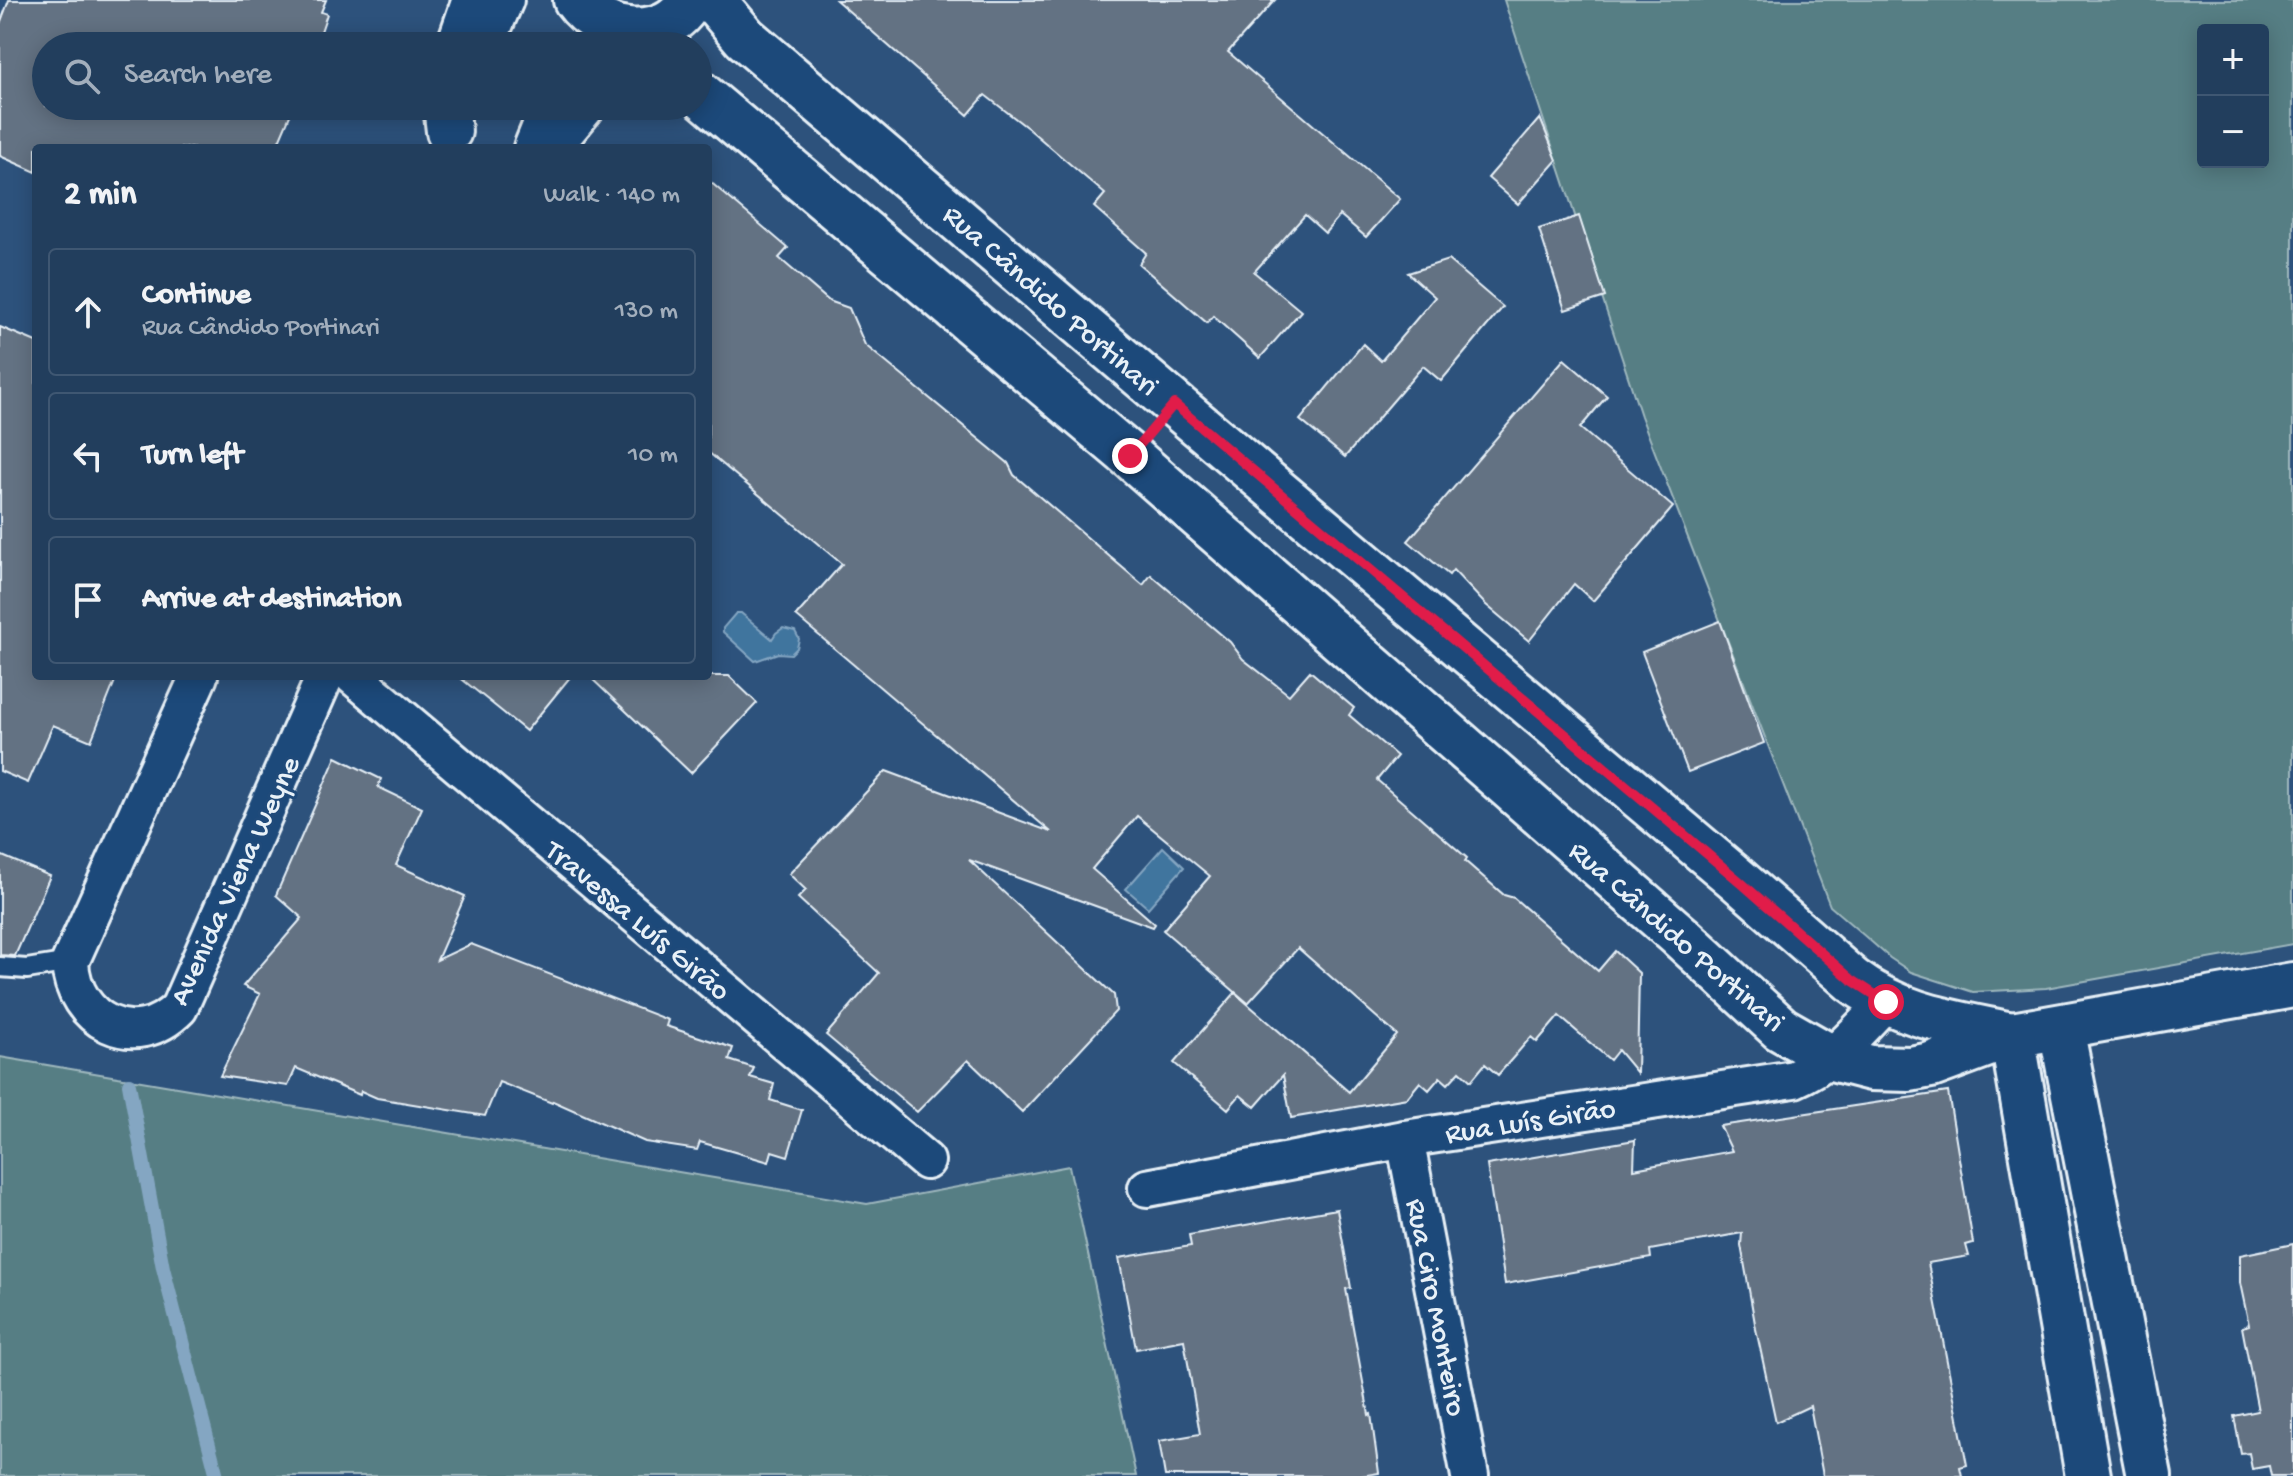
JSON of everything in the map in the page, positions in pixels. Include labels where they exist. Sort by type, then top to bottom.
[{"type":"street","points":[[464,32],[475,0]]},
{"type":"street","points":[[491,32],[505,0]]},
{"type":"street","points":[[614,30],[666,24],[690,0]]},
{"type":"street","name":"Rua Cândido Portinari","points":[[713,0],[745,38],[1852,980],[1886,1002],[1930,1017],[2012,1035]]},
{"type":"street","name":"Rua Cândido Portinari","points":[[712,104],[1130,456],[1680,936],[1781,1029],[1832,1058],[1871,1068],[1910,1069],[1931,1065],[2012,1035]]},
{"type":"street","points":[[534,144],[543,120]]},
{"type":"street","points":[[550,144],[570,120]]},
{"type":"street","points":[[1130,456],[1174,404]]},
{"type":"street","points":[[70,962],[197,680]]},
{"type":"street","name":"Avenida Viena Weyne","points":[[70,962],[71,976],[79,995],[94,1014],[112,1027],[142,1030],[167,1020],[179,1008],[323,680]]},
{"type":"street","name":"Travessa Luís Girão","points":[[358,680],[926,1161]]},
{"type":"street","points":[[2088,1476],[2012,1035],[2293,985]]},
{"type":"street","name":"Rua Luís Girão","points":[[1147,1188],[1405,1139],[1794,1079],[1816,1070],[1832,1058],[1886,1002]]},
{"type":"street","points":[[2061,1028],[2149,1476]]},
{"type":"street","name":"Rua Ciro Monteiro","points":[[1405,1139],[1470,1476]]},
{"type":"lane","points":[[0,967],[27,969],[70,962]]},
{"type":"green space","points":[[1504,0],[2293,0],[2293,944],[2046,988],[1973,992],[1911,972],[1890,958],[1830,906],[1641,416]]},
{"type":"green space","points":[[0,1057],[867,1204],[1069,1166],[1136,1476],[0,1476]]},
{"type":"water","points":[[736,613],[741,613],[772,639],[783,628],[795,631],[799,639],[797,648],[791,654],[778,653],[755,661],[723,632]]},
{"type":"water","points":[[1163,847],[1184,867],[1148,908],[1126,889]]},
{"type":"building","points":[[9,0],[326,0],[321,12],[327,14],[321,32],[32,32],[32,120],[288,120],[278,144],[32,144],[32,170],[0,156],[0,24]]},
{"type":"building","points":[[836,0],[1275,0],[1228,52],[1400,199],[1366,237],[1340,215],[1325,233],[1305,215],[1254,272],[1301,311],[1260,358],[1213,316],[1207,323],[1139,264],[1146,253],[1094,207],[1105,194],[1029,129],[985,95],[968,115]]},
{"type":"building","points":[[1540,118],[1557,160],[1518,204],[1488,178]]},
{"type":"building","points":[[712,183],[788,248],[779,258],[829,301],[849,308],[865,345],[1008,463],[1014,475],[1143,585],[1151,575],[1230,642],[1243,659],[1289,695],[1310,671],[1354,708],[1349,715],[1397,756],[1377,780],[1467,858],[1465,861],[1504,895],[1514,898],[1598,971],[1615,951],[1639,973],[1637,1073],[1618,1050],[1610,1060],[1559,1016],[1537,1042],[1531,1037],[1498,1075],[1485,1064],[1471,1081],[1460,1071],[1448,1084],[1440,1077],[1429,1090],[1420,1082],[1407,1098],[1291,1118],[1283,1075],[1255,1107],[1240,1095],[1228,1109],[1174,1063],[1235,993],[1349,1092],[1397,1035],[1298,948],[1248,1003],[1163,930],[1210,876],[1137,816],[1092,869],[1155,924],[1153,927],[969,860],[1114,995],[1116,1011],[1022,1112],[968,1060],[917,1112],[826,1035],[879,973],[798,898],[806,890],[789,874],[886,771],[1051,832],[796,616],[842,564],[712,455]]},
{"type":"building","points":[[1579,216],[1605,297],[1565,310],[1539,229]]},
{"type":"building","points":[[1448,260],[1503,307],[1441,381],[1423,366],[1345,457],[1300,420],[1363,344],[1381,361],[1435,297],[1408,273]]},
{"type":"building","points":[[0,327],[32,340],[32,680],[115,680],[91,741],[53,725],[28,783],[0,771]]},
{"type":"building","points":[[1564,359],[1607,396],[1580,428],[1673,507],[1593,601],[1574,584],[1529,641],[1485,604],[1453,570],[1449,575],[1408,541]]},
{"type":"building","points":[[1720,621],[1764,743],[1688,772],[1642,652]]},
{"type":"building","points":[[712,676],[729,676],[757,703],[691,773],[593,680],[712,680]]},
{"type":"building","points":[[463,680],[568,680],[526,731]]},
{"type":"building","points":[[336,757],[381,779],[378,787],[422,808],[396,865],[465,896],[437,960],[471,944],[668,1020],[666,1026],[733,1048],[729,1060],[754,1068],[750,1077],[774,1084],[770,1100],[802,1110],[788,1156],[772,1151],[769,1162],[700,1142],[697,1150],[645,1142],[553,1101],[499,1082],[485,1116],[377,1098],[361,1091],[360,1095],[296,1068],[288,1086],[220,1076],[260,994],[243,986],[302,918],[276,895]]},
{"type":"building","points":[[0,855],[50,876],[15,956],[0,955]]},
{"type":"building","points":[[1948,1092],[1973,1243],[1966,1245],[1969,1256],[1928,1263],[1967,1465],[1960,1467],[1962,1476],[1823,1476],[1810,1406],[1776,1422],[1756,1329],[1741,1245],[1742,1233],[1650,1250],[1651,1258],[1505,1284],[1487,1165],[1635,1140],[1634,1169],[1732,1151],[1720,1126]]},
{"type":"building","points":[[1337,1209],[1351,1288],[1346,1289],[1371,1414],[1379,1473],[1361,1476],[1165,1476],[1159,1441],[1200,1434],[1184,1340],[1136,1349],[1119,1258],[1191,1246],[1189,1235]]},
{"type":"building","points":[[2293,1244],[2293,1476],[2271,1476],[2269,1466],[2252,1469],[2249,1453],[2241,1454],[2234,1416],[2258,1411],[2242,1327],[2249,1325],[2240,1283],[2240,1255]]},
{"type":"waterway","points":[[129,1084],[163,1268],[217,1476]]},
{"type":"route","points":[[1130,456],[1174,404],[1738,880],[1852,980],[1886,1002]]}]
